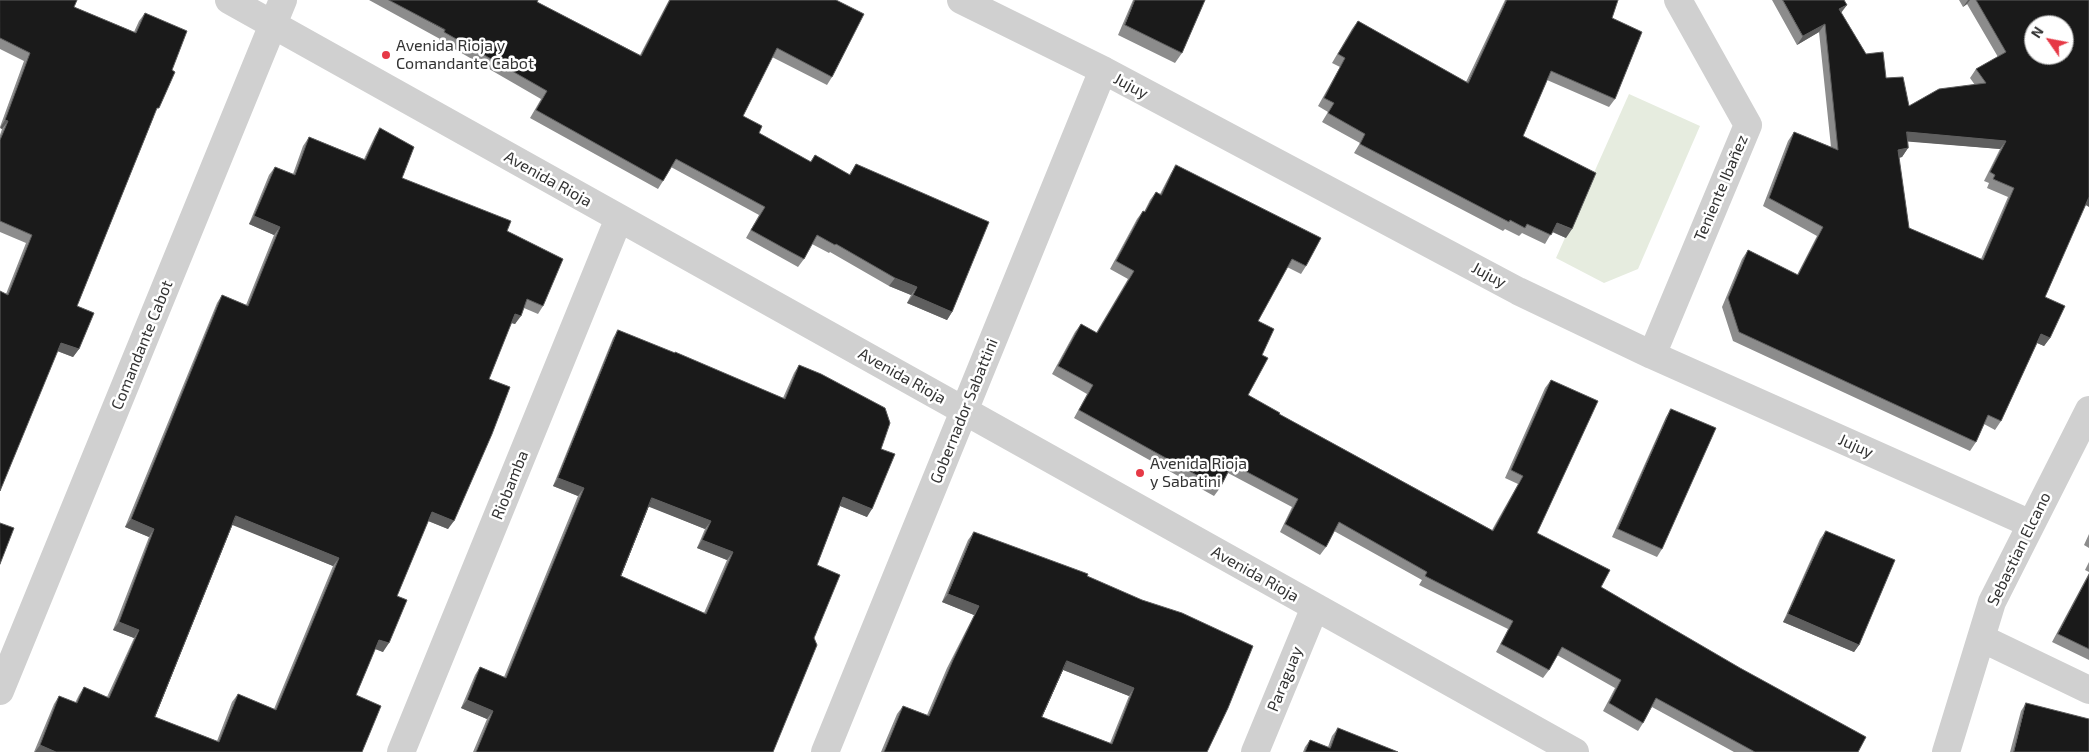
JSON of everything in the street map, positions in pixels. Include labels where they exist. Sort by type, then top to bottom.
[{"type":"street","name":"Avenida Rioja","points":[[229,0],[1575,752]]},
{"type":"street","name":"Comandante Cabot","points":[[0,691],[283,0]]},
{"type":"street","name":"Teniente Ibañez","points":[[1652,355],[1748,124],[1678,0]]},
{"type":"street","name":"Jujuy","points":[[974,3],[1518,291],[1652,355],[2031,524]]},
{"type":"street","name":"Gobernador Sabattini","points":[[825,752],[1103,70]]},
{"type":"street","name":"Riobamba","points":[[402,752],[620,218]]},
{"type":"street","name":"Sebastian Elcano","points":[[1946,752],[1992,602],[2089,410]]},
{"type":"street","name":"Paraguay","points":[[1255,752],[1315,607]]},
{"type":"street","points":[[1981,638],[2089,690]]},
{"type":"shaded area","points":[[1629,94],[1700,126],[1638,269],[1604,283],[1556,258]]},
{"type":"building","points":[[0,0],[77,0],[74,7],[136,33],[145,13],[187,31],[172,70],[175,72],[159,108],[157,108],[77,306],[94,313],[79,349],[61,343],[0,491],[0,291],[8,295],[32,235],[0,221],[0,140],[8,121],[5,120],[30,53],[0,38]]},
{"type":"building","points":[[389,0],[538,0],[537,2],[641,56],[670,0],[836,0],[864,14],[832,77],[777,48],[743,116],[762,126],[759,133],[811,162],[815,155],[850,175],[856,164],[989,222],[952,312],[913,295],[917,287],[895,278],[817,235],[804,259],[751,230],[765,207],[676,159],[663,181],[536,110],[547,91],[444,32],[445,30]]},
{"type":"building","points":[[1135,0],[1205,0],[1182,53],[1125,25]]},
{"type":"building","points":[[1507,0],[1618,0],[1612,18],[1642,32],[1615,99],[1551,71],[1523,136],[1596,173],[1572,229],[1557,223],[1551,235],[1527,224],[1525,228],[1510,220],[1509,222],[1360,144],[1365,134],[1328,113],[1334,103],[1324,98],[1345,58],[1338,54],[1358,21],[1468,83]]},
{"type":"building","points":[[1783,0],[1844,0],[1847,5],[1839,9],[1866,54],[1883,52],[1886,78],[1903,77],[1909,106],[1939,89],[1986,83],[1976,69],[2006,52],[1976,0],[2089,0],[2089,197],[2045,297],[2065,306],[2050,338],[2041,334],[2001,421],[1988,415],[1976,442],[1739,332],[1728,298],[1748,250],[1798,275],[1823,227],[1769,198],[1794,132],[1838,150],[1825,24],[1803,36]],"holes":[[[1907,132],[2006,141],[1990,172],[1995,175],[1993,179],[2014,188],[1983,260],[1909,228],[1898,150],[1908,148]]]},
{"type":"building","points":[[380,128],[414,147],[402,178],[511,221],[507,231],[563,259],[543,306],[527,299],[521,316],[515,314],[489,379],[510,387],[492,434],[454,521],[432,512],[397,596],[407,600],[389,643],[379,640],[356,695],[381,706],[362,752],[56,752],[40,745],[59,696],[77,703],[84,687],[109,698],[139,630],[119,622],[154,529],[131,519],[222,295],[248,306],[280,227],[254,216],[275,167],[295,175],[309,137],[365,160]],"holes":[[[236,516],[339,558],[276,710],[238,694],[219,742],[155,717]]]},
{"type":"building","points":[[1176,165],[1321,238],[1306,266],[1292,259],[1258,321],[1274,329],[1262,355],[1268,358],[1248,395],[1279,414],[1493,531],[1523,476],[1511,470],[1551,380],[1598,401],[1537,533],[1610,570],[1601,587],[1740,668],[1866,737],[1858,752],[1755,752],[1656,698],[1643,723],[1609,703],[1621,680],[1562,647],[1549,670],[1501,644],[1513,621],[1425,576],[1427,572],[1339,522],[1326,547],[1285,524],[1298,499],[1232,464],[1220,488],[1079,410],[1093,385],[1058,366],[1081,324],[1097,333],[1134,271],[1116,261],[1143,211],[1145,212],[1156,192],[1161,195]]},
{"type":"building","points":[[618,330],[785,399],[799,365],[821,374],[885,408],[890,423],[881,449],[895,454],[872,509],[843,497],[817,565],[840,575],[814,638],[817,645],[773,752],[476,752],[493,711],[467,700],[480,667],[506,678],[584,488],[558,478]],"holes":[[[652,498],[711,521],[702,540],[733,552],[706,614],[621,576]]]},
{"type":"building","points":[[1671,409],[1716,428],[1662,549],[1618,529]]},
{"type":"building","points":[[0,523],[14,528],[0,564]]},
{"type":"building","points":[[1826,531],[1895,560],[1859,645],[1788,614]]},
{"type":"building","points":[[974,532],[1088,574],[1087,576],[1142,600],[1182,613],[1253,646],[1228,708],[1207,752],[884,752],[903,706],[929,716],[979,606],[948,594]],"holes":[[[1067,661],[1134,688],[1112,744],[1042,717]]]},
{"type":"building","points":[[2089,575],[2089,649],[2058,634]]},
{"type":"building","points":[[2026,703],[2089,719],[2089,752],[2014,752]]},
{"type":"building","points":[[1338,728],[1398,752],[1305,752],[1310,740],[1330,748]]},
{"type":"place","name":"Avenida Rioja y Comandante Cabot","points":[[386,55]]},
{"type":"place","name":"Avenida Rioja y Sabatini","points":[[1140,473]]}]
